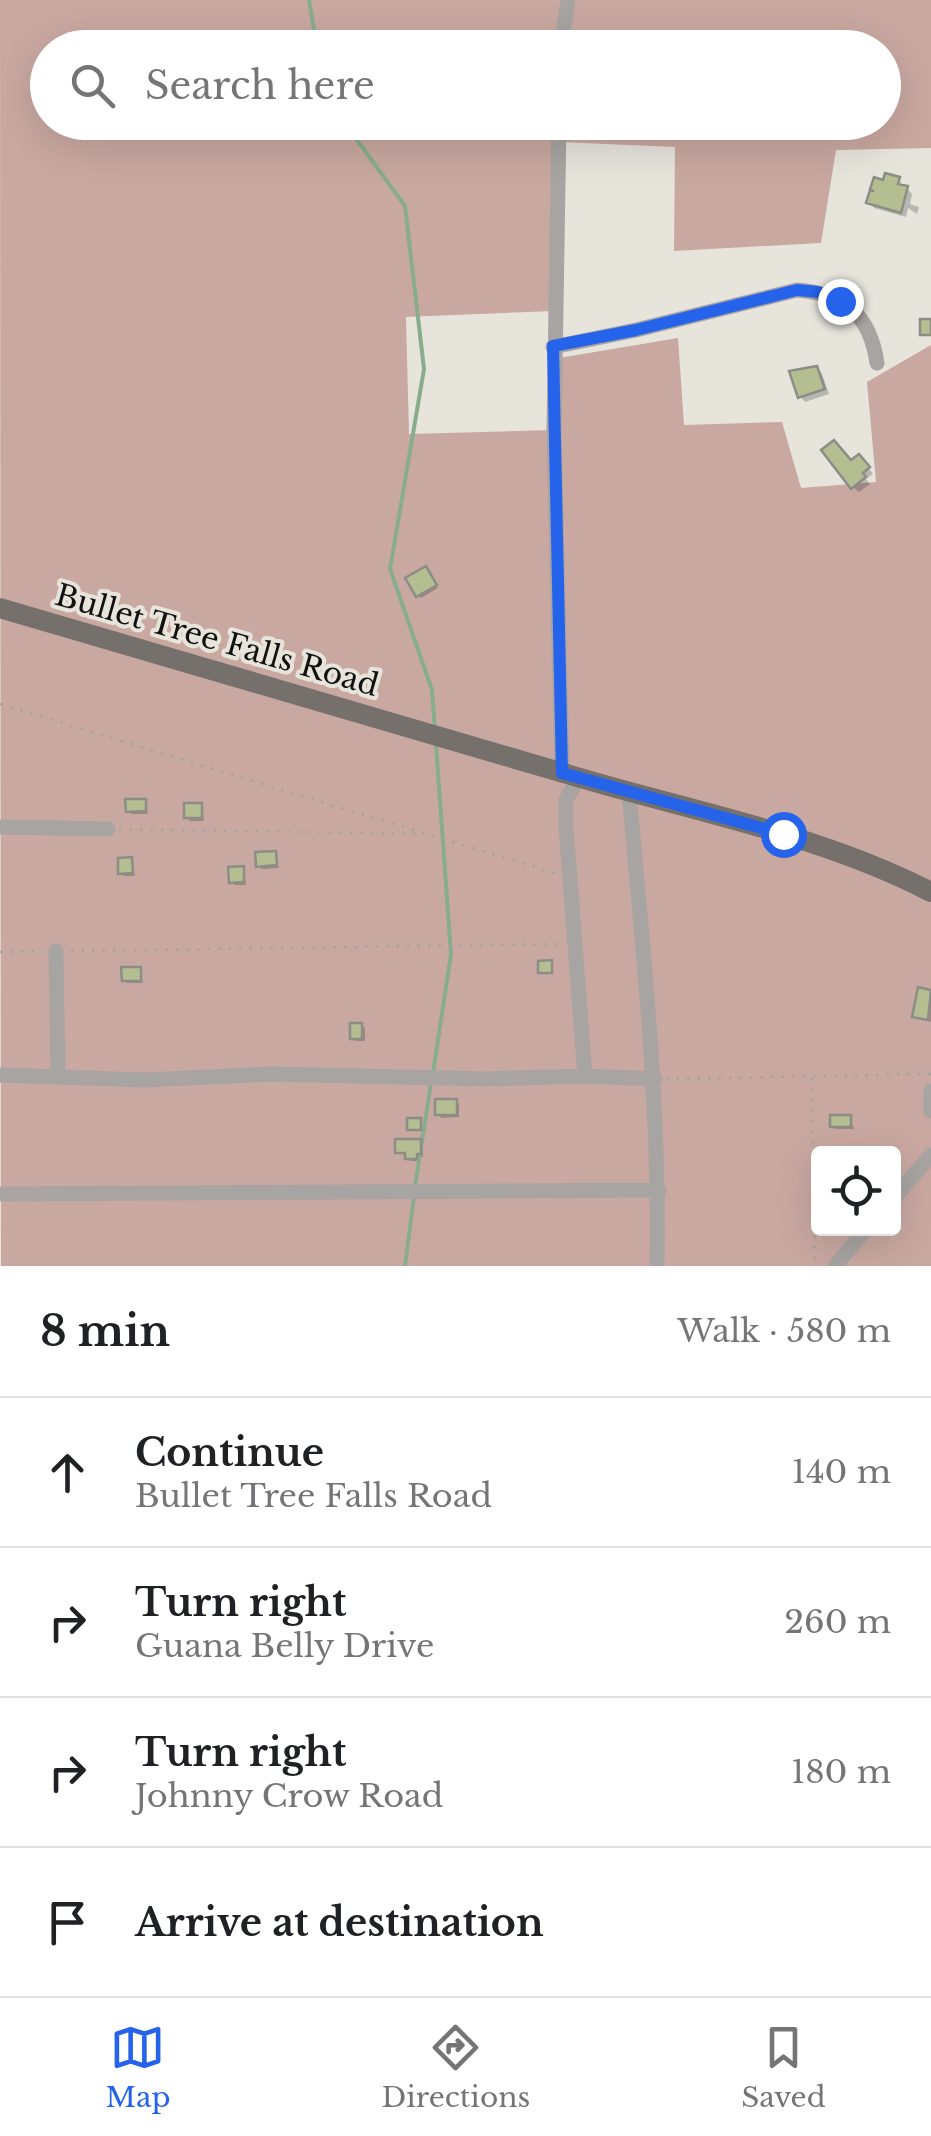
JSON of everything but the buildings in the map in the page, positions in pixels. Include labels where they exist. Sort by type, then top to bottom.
[{"type":"main road","name":"Bullet Tree Falls Road","points":[[0,608],[570,776],[783,834],[904,878],[931,892]]},
{"type":"street","points":[[564,30],[568,0]]},
{"type":"street","points":[[558,140],[553,346],[570,776],[566,800],[585,1076]]},
{"type":"street","points":[[553,346],[797,290],[818,292],[852,310],[866,324],[874,342],[876,363]]},
{"type":"street","points":[[628,792],[655,1079],[657,1266]]},
{"type":"street","points":[[0,827],[108,829]]},
{"type":"street","points":[[56,951],[58,1077]]},
{"type":"street","points":[[0,1076],[145,1080],[271,1074],[485,1080],[585,1076],[655,1079]]},
{"type":"street","points":[[931,1091],[931,1111]]},
{"type":"street","points":[[901,1190],[931,1154]]},
{"type":"street","points":[[0,1194],[659,1190]]},
{"type":"street","points":[[835,1266],[860,1236]]},
{"type":"path","points":[[0,704],[570,878]]},
{"type":"path","points":[[108,829],[428,834]]},
{"type":"path","points":[[0,952],[575,944]]},
{"type":"path","points":[[655,1079],[931,1074]]},
{"type":"path","points":[[812,1076],[815,1266]]},
{"type":"shaded area","points":[[0,0],[931,0],[931,148],[836,150],[821,243],[674,251],[675,147],[559,142],[554,311],[406,317],[409,434],[554,430],[553,359],[678,338],[684,425],[782,422],[801,488],[876,482],[867,382],[931,345],[931,1266],[1,1266]]},
{"type":"waterway","points":[[309,0],[314,30]]},
{"type":"waterway","points":[[357,140],[405,206],[424,369],[390,569],[432,690],[435,730]]},
{"type":"waterway","points":[[433,1073],[451,954],[436,745]]},
{"type":"waterway","points":[[415,1187],[431,1083]]},
{"type":"waterway","points":[[405,1266],[414,1196]]},
{"type":"route","points":[[783,834],[562,773],[553,346],[797,290],[818,292],[840,301]]}]
